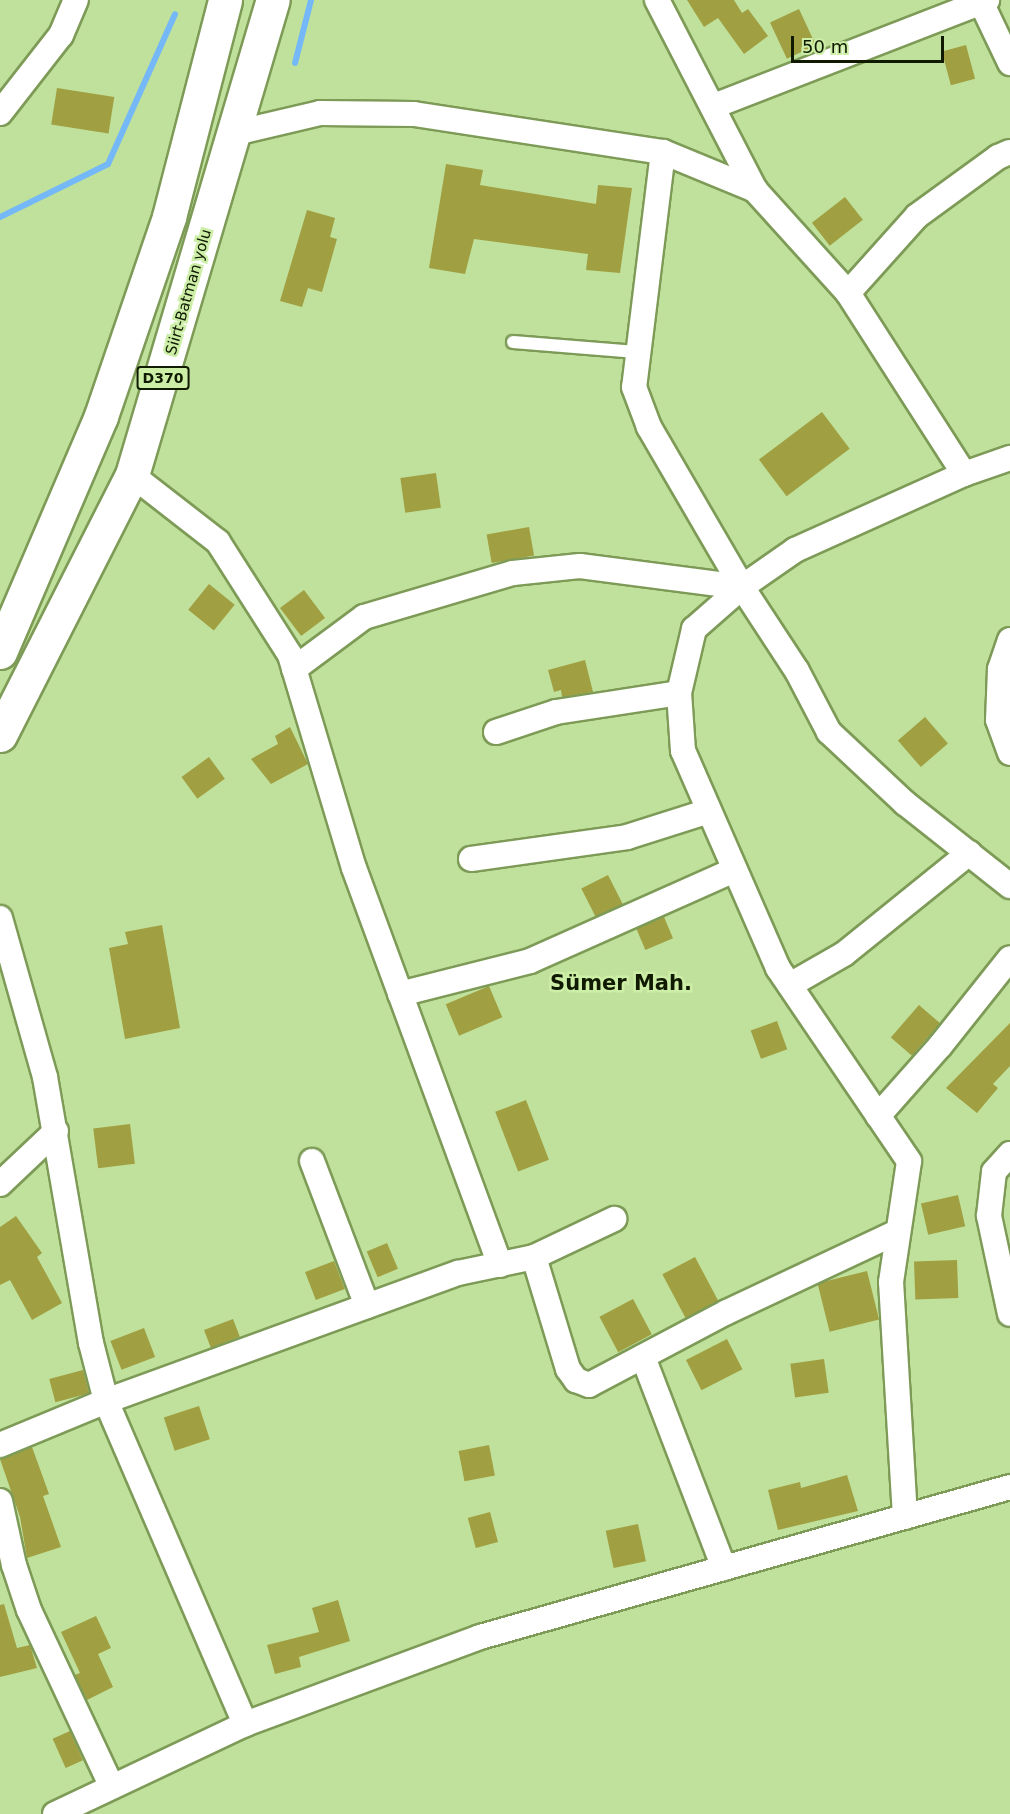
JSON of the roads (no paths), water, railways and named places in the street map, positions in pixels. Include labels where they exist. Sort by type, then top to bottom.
[{"type":"highway","name":"D370","points":[[0,651],[101,416],[169,217],[225,0]]},
{"type":"highway","name":"Siirt-Batman yolu","points":[[0,735],[132,475],[273,0]]},
{"type":"street","points":[[0,113],[61,35],[76,0]]},
{"type":"street","points":[[657,0],[714,106],[755,190],[848,293],[964,474]]},
{"type":"street","points":[[714,106],[983,1],[1010,63]]},
{"type":"street","points":[[235,134],[320,113],[414,114],[663,152],[755,190]]},
{"type":"street","points":[[663,152],[634,387],[649,426],[742,587],[797,671],[830,732],[905,803],[1010,886]]},
{"type":"street","points":[[848,293],[917,216],[998,157],[1010,152]]},
{"type":"street","points":[[905,1516],[891,1282],[909,1161],[778,968],[683,751],[679,693],[694,629],[742,587],[795,550],[964,474],[1010,458]]},
{"type":"street","points":[[132,475],[218,542],[290,655],[354,868],[500,1264]]},
{"type":"street","points":[[294,669],[364,617],[513,573],[580,566],[742,587]]},
{"type":"street","points":[[1010,640],[1000,669],[998,720],[1010,753]]},
{"type":"street","points":[[496,732],[556,712],[679,693]]},
{"type":"street","points":[[471,858],[627,837],[709,812]]},
{"type":"street","points":[[790,985],[844,954],[969,853]]},
{"type":"street","points":[[400,994],[530,961],[735,870]]},
{"type":"street","points":[[0,918],[45,1077],[91,1343],[106,1401],[245,1724]]},
{"type":"street","points":[[878,1116],[940,1046],[1010,958]]},
{"type":"street","points":[[0,1184],[56,1131]]},
{"type":"street","points":[[1010,1154],[994,1173],[989,1216],[1010,1314]]},
{"type":"street","points":[[312,1161],[367,1306]]},
{"type":"street","points":[[0,1445],[106,1401],[458,1273],[534,1257],[614,1219]]},
{"type":"street","points":[[534,1257],[568,1369],[576,1380],[589,1385],[897,1232]]},
{"type":"street","points":[[643,1357],[724,1568]]},
{"type":"street","points":[[55,1814],[245,1724],[480,1637],[1010,1487]]},
{"type":"street","points":[[0,1501],[14,1565],[29,1610],[112,1787]]},
{"type":"lane","points":[[513,342],[637,352]]},
{"type":"waterway","points":[[295,63],[311,0]]},
{"type":"waterway","points":[[0,217],[108,164],[175,14]]},
{"type":"district","name":"Sümer Mah.","points":[[621,983]]}]
